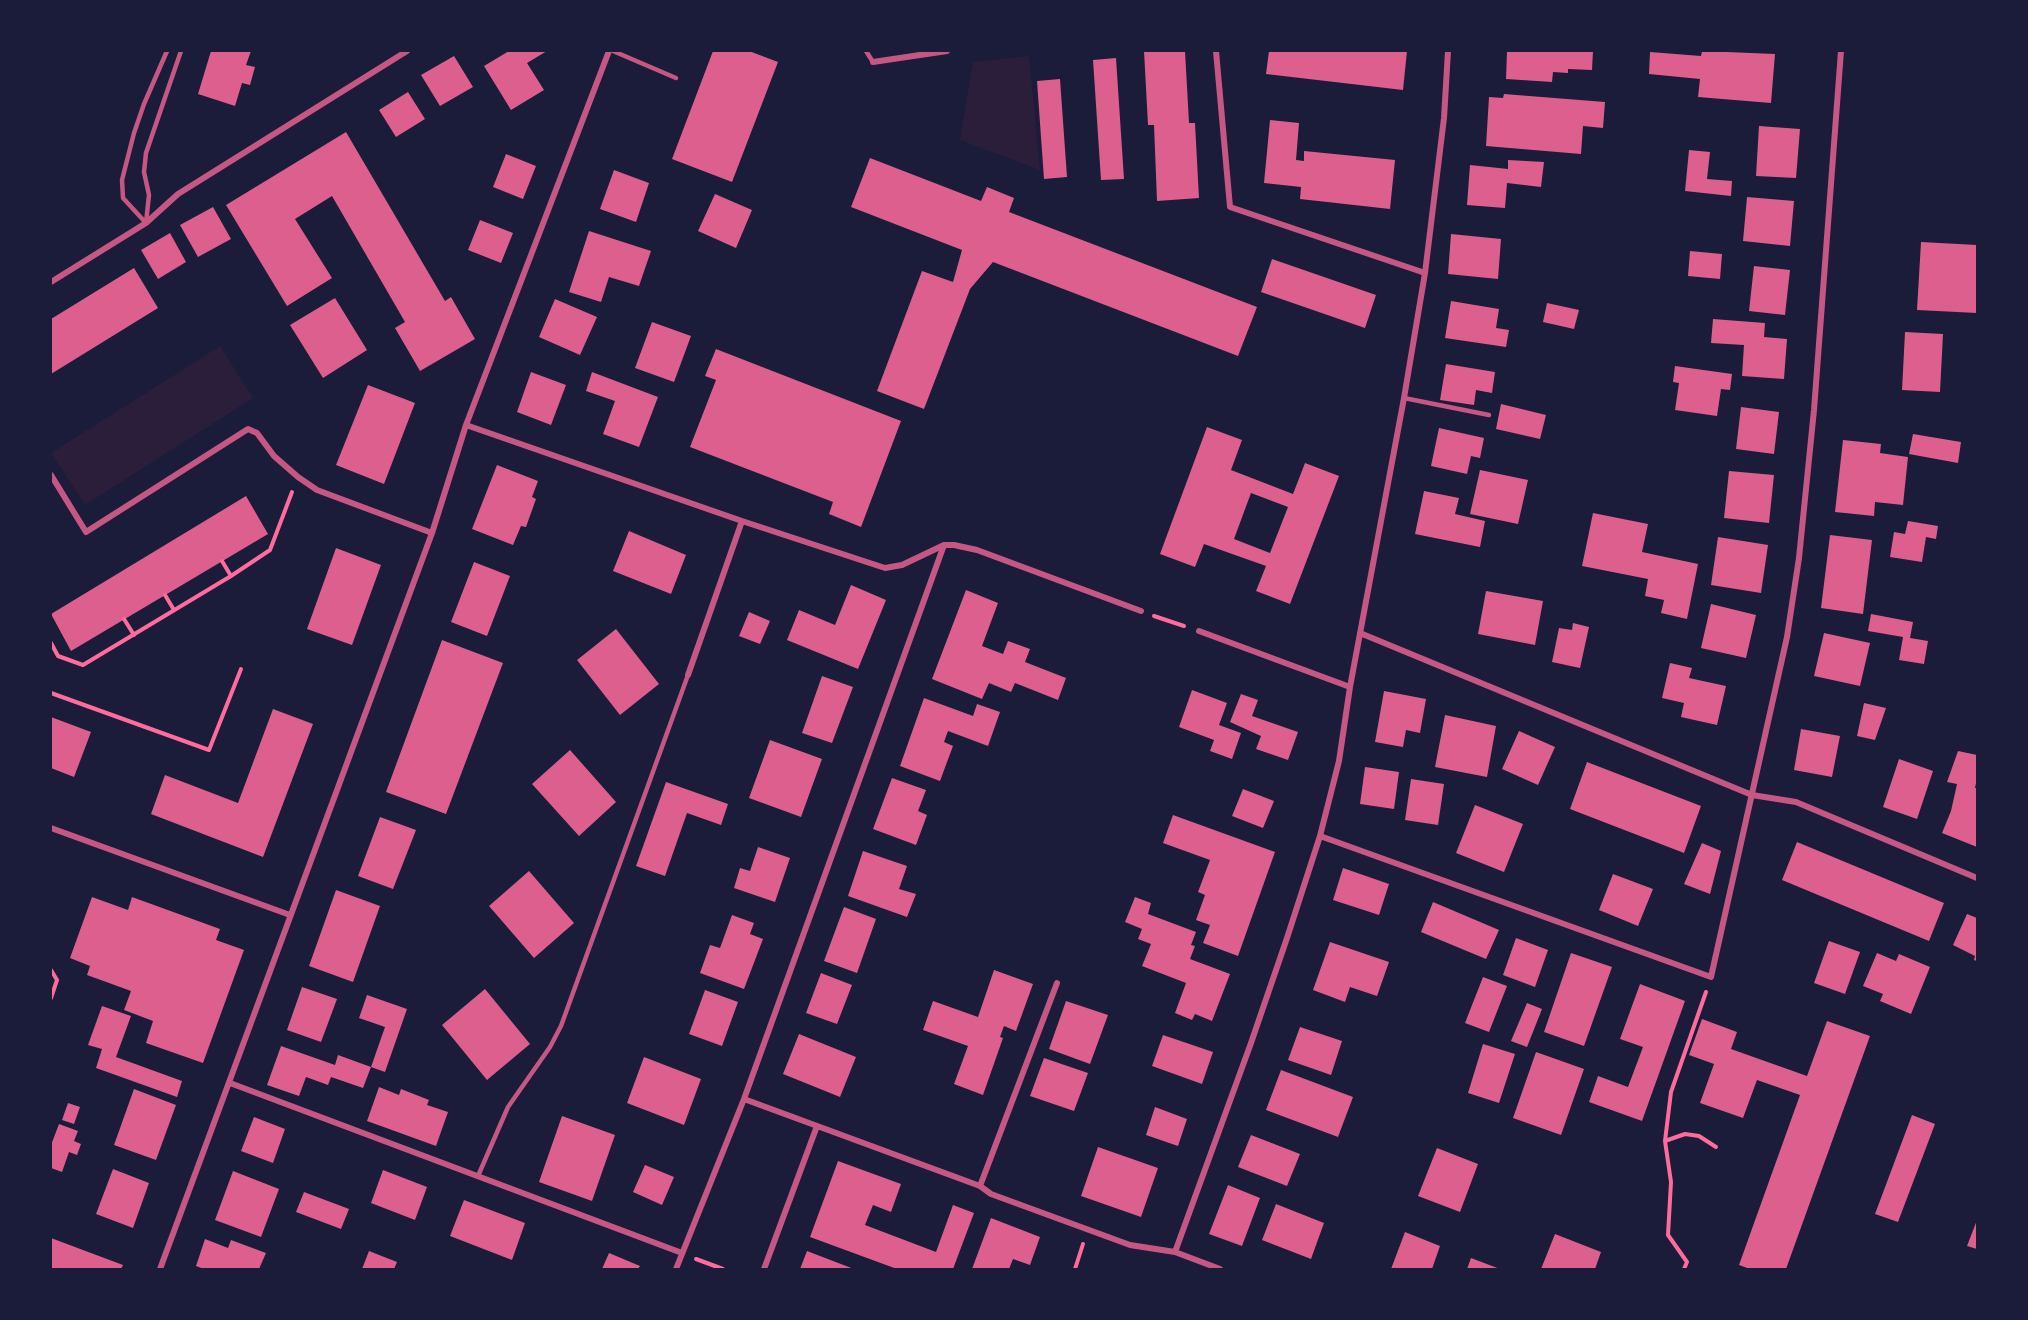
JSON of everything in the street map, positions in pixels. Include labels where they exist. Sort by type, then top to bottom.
[{"type":"street","points":[[51,282],[146,223],[178,194],[407,51]]},
{"type":"street","points":[[160,1269],[432,533],[466,425],[611,51]]},
{"type":"street","points":[[873,62],[947,51]]},
{"type":"street","points":[[1216,51],[1230,207],[1425,273]]},
{"type":"street","points":[[1175,1252],[1251,1043],[1320,836],[1339,761],[1350,687],[1425,273],[1444,118],[1448,51]]},
{"type":"street","points":[[1320,836],[1711,977],[1787,637],[1799,558],[1813,422],[1841,51]]},
{"type":"street","points":[[466,425],[885,568],[902,565],[944,545],[954,545],[977,550],[1141,611]]},
{"type":"street","points":[[51,475],[86,532],[248,429],[257,433],[274,456],[317,490],[432,533]]},
{"type":"street","points":[[688,675],[742,521]]},
{"type":"street","points":[[676,1269],[744,1099],[944,545]]},
{"type":"street","points":[[1199,631],[1350,687]]},
{"type":"street","points":[[1360,633],[1752,795],[1796,802],[1977,878]]},
{"type":"street","points":[[51,828],[290,915]]},
{"type":"street","points":[[980,1186],[1058,983]]},
{"type":"street","points":[[230,1083],[682,1253]]},
{"type":"street","points":[[744,1099],[980,1186],[991,1194],[1130,1245],[1175,1252],[1220,1269]]},
{"type":"street","points":[[764,1269],[817,1126]]},
{"type":"lane","points":[[146,223],[123,198],[122,180],[144,104],[167,51]]},
{"type":"lane","points":[[146,223],[149,195],[144,172],[146,153],[181,51]]},
{"type":"lane","points":[[611,51],[676,78]]},
{"type":"lane","points":[[866,51],[873,62]]},
{"type":"lane","points":[[1404,398],[1490,415]]},
{"type":"lane","points":[[478,1176],[508,1107],[550,1047],[561,1026],[688,675]]},
{"type":"path","points":[[51,643],[58,656],[83,665],[270,550],[298,477]]},
{"type":"path","points":[[222,561],[231,576]]},
{"type":"path","points":[[165,595],[174,610]]},
{"type":"path","points":[[1141,611],[1199,631]]},
{"type":"path","points":[[124,620],[134,635]]},
{"type":"path","points":[[51,693],[209,750],[241,669]]},
{"type":"path","points":[[51,970],[57,980],[51,998]]},
{"type":"path","points":[[1684,1269],[1687,1262],[1668,1235],[1671,1182],[1665,1141],[1671,1092],[1711,977]]},
{"type":"path","points":[[1665,1141],[1684,1134],[1699,1136],[1716,1147]]},
{"type":"path","points":[[1075,1269],[1089,1229]]},
{"type":"path","points":[[682,1253],[723,1269]]},
{"type":"shaded area","points":[[1029,56],[1040,170],[960,140],[973,62]]},
{"type":"shaded area","points":[[220,346],[253,398],[85,505],[51,453]]},
{"type":"building","points":[[211,51],[251,51],[246,65],[255,67],[250,85],[242,83],[235,106],[198,94]]},
{"type":"building","points":[[509,51],[547,51],[527,63],[544,90],[511,110],[484,66]]},
{"type":"building","points":[[713,51],[749,51],[778,62],[732,182],[672,159]]},
{"type":"building","points":[[1144,51],[1185,51],[1189,123],[1195,123],[1199,198],[1157,201],[1154,125],[1148,125]]},
{"type":"building","points":[[1269,51],[1407,51],[1403,90],[1266,74]]},
{"type":"building","points":[[1507,51],[1593,51],[1592,70],[1568,69],[1568,73],[1553,72],[1552,82],[1506,79]]},
{"type":"building","points":[[1702,51],[1775,54],[1771,103],[1698,97],[1700,79],[1649,74],[1650,52],[1701,56]]},
{"type":"building","points":[[454,56],[473,87],[440,106],[421,75]]},
{"type":"building","points":[[1116,58],[1124,179],[1101,180],[1093,60]]},
{"type":"building","points":[[1060,79],[1067,177],[1044,179],[1037,81]]},
{"type":"building","points":[[408,92],[425,119],[396,137],[379,110]]},
{"type":"building","points":[[1504,94],[1605,102],[1603,128],[1583,126],[1581,154],[1486,146],[1489,97],[1503,98]]},
{"type":"building","points":[[1270,120],[1299,123],[1296,160],[1304,161],[1304,151],[1395,160],[1390,209],[1300,199],[1301,187],[1264,183]]},
{"type":"building","points":[[1759,126],[1800,129],[1796,178],[1756,176]]},
{"type":"building","points":[[346,132],[445,301],[451,297],[475,339],[420,371],[395,328],[405,322],[332,196],[295,219],[332,278],[287,306],[226,205]]},
{"type":"building","points":[[1689,150],[1710,152],[1707,179],[1732,181],[1731,196],[1685,191]]},
{"type":"building","points":[[506,154],[536,166],[523,199],[493,187]]},
{"type":"building","points":[[870,158],[981,201],[987,187],[1014,198],[1009,212],[1257,307],[1238,356],[993,262],[970,289],[924,409],[877,391],[922,271],[953,282],[962,250],[851,207]]},
{"type":"building","points":[[1508,160],[1544,162],[1541,187],[1507,183],[1505,208],[1467,205],[1470,165],[1508,169]]},
{"type":"building","points":[[614,170],[649,183],[636,222],[600,209]]},
{"type":"building","points":[[715,194],[752,210],[736,248],[698,231]]},
{"type":"building","points":[[1747,197],[1794,201],[1790,246],[1743,241]]},
{"type":"building","points":[[213,207],[231,239],[198,257],[180,225]]},
{"type":"building","points":[[480,220],[513,233],[501,263],[468,250]]},
{"type":"building","points":[[589,231],[651,251],[639,286],[609,277],[601,302],[569,292]]},
{"type":"building","points":[[170,233],[186,262],[158,279],[141,250]]},
{"type":"building","points":[[1451,234],[1501,239],[1498,279],[1448,274]]},
{"type":"building","points":[[1921,242],[1977,245],[1977,313],[1917,310]]},
{"type":"building","points":[[1690,251],[1722,254],[1720,279],[1688,276]]},
{"type":"building","points":[[1272,259],[1376,295],[1365,328],[1261,292]]},
{"type":"building","points":[[1754,266],[1790,270],[1785,315],[1749,311]]},
{"type":"building","points":[[134,268],[158,308],[51,374],[51,319]]},
{"type":"building","points":[[335,298],[367,350],[323,378],[290,325]]},
{"type":"building","points":[[555,299],[597,317],[580,355],[539,337]]},
{"type":"building","points":[[1451,301],[1499,309],[1496,328],[1509,330],[1506,347],[1445,338]]},
{"type":"building","points":[[1547,303],[1579,310],[1574,329],[1543,322]]},
{"type":"building","points":[[1713,319],[1765,323],[1764,337],[1787,339],[1784,379],[1742,376],[1744,345],[1711,343]]},
{"type":"building","points":[[652,322],[691,336],[674,382],[635,368]]},
{"type":"building","points":[[1905,332],[1943,334],[1940,392],[1902,390]]},
{"type":"building","points":[[716,349],[901,421],[861,527],[829,514],[833,502],[690,447],[716,380],[705,376]]},
{"type":"building","points":[[1446,364],[1495,372],[1492,393],[1476,390],[1474,405],[1440,400]]},
{"type":"building","points":[[1675,366],[1732,374],[1730,390],[1721,389],[1717,416],[1675,410],[1679,383],[1673,382]]},
{"type":"building","points":[[531,372],[566,385],[551,425],[517,412]]},
{"type":"building","points":[[592,372],[658,397],[639,447],[603,434],[615,401],[586,391]]},
{"type":"building","points":[[368,385],[415,403],[384,484],[336,465]]},
{"type":"building","points":[[1501,404],[1546,415],[1540,439],[1496,429]]},
{"type":"building","points":[[1741,407],[1779,412],[1774,454],[1736,449]]},
{"type":"building","points":[[1207,427],[1242,440],[1231,470],[1293,494],[1305,463],[1339,476],[1290,604],[1256,591],[1266,566],[1204,544],[1195,567],[1160,554]],"holes":[[[1251,493],[1288,507],[1270,553],[1234,539]]]},
{"type":"building","points":[[1439,428],[1484,438],[1480,458],[1471,456],[1467,474],[1431,466]]},
{"type":"building","points":[[1913,434],[1961,442],[1958,463],[1909,454]]},
{"type":"building","points":[[1843,440],[1881,444],[1880,453],[1908,457],[1903,505],[1875,502],[1874,516],[1835,512]]},
{"type":"building","points":[[497,465],[538,481],[532,497],[536,499],[526,527],[521,526],[513,545],[472,529]]},
{"type":"building","points":[[1480,470],[1528,480],[1518,524],[1470,514]]},
{"type":"building","points":[[1729,471],[1774,475],[1769,523],[1724,518]]},
{"type":"building","points":[[1424,491],[1459,498],[1455,514],[1485,521],[1480,547],[1415,534]]},
{"type":"building","points":[[246,496],[268,534],[71,651],[51,614]]},
{"type":"building","points":[[1593,513],[1648,524],[1642,552],[1698,564],[1687,619],[1661,613],[1664,600],[1645,596],[1648,579],[1582,566]]},
{"type":"building","points":[[1908,521],[1938,526],[1936,539],[1926,537],[1922,562],[1890,557],[1894,532],[1905,534]]},
{"type":"building","points":[[629,531],[686,555],[671,594],[613,571]]},
{"type":"building","points":[[1830,535],[1872,540],[1863,614],[1821,608]]},
{"type":"building","points":[[1718,537],[1768,545],[1761,593],[1711,585]]},
{"type":"building","points":[[336,548],[381,565],[352,645],[307,629]]},
{"type":"building","points":[[474,562],[510,576],[487,636],[451,622]]},
{"type":"building","points":[[851,585],[886,600],[858,669],[787,640],[799,610],[835,625]]},
{"type":"building","points":[[966,590],[998,603],[982,646],[1003,654],[1008,641],[1030,649],[1025,662],[1066,678],[1058,700],[1015,683],[1011,692],[989,683],[982,699],[932,679]]},
{"type":"building","points":[[1486,591],[1543,601],[1535,645],[1478,634]]},
{"type":"building","points":[[1711,604],[1756,615],[1746,658],[1701,648]]},
{"type":"building","points":[[749,612],[770,621],[760,644],[739,636]]},
{"type":"building","points":[[1871,614],[1913,622],[1910,638],[1928,641],[1924,664],[1899,660],[1903,637],[1868,631]]},
{"type":"building","points":[[1573,623],[1589,627],[1580,668],[1552,662],[1559,628],[1572,630]]},
{"type":"building","points":[[616,629],[659,684],[620,715],[577,660]]},
{"type":"building","points":[[1824,633],[1870,643],[1860,686],[1814,676]]},
{"type":"building","points":[[442,640],[503,663],[446,814],[386,792]]},
{"type":"building","points":[[1670,663],[1692,668],[1689,678],[1726,686],[1717,725],[1681,717],[1684,703],[1662,698]]},
{"type":"building","points":[[822,676],[853,687],[832,743],[802,733]]},
{"type":"building","points":[[1192,690],[1227,703],[1219,725],[1241,733],[1232,759],[1210,751],[1214,740],[1179,727]]},
{"type":"building","points":[[1384,691],[1426,699],[1420,733],[1406,730],[1403,747],[1375,742]]},
{"type":"building","points":[[1241,694],[1258,700],[1252,716],[1298,732],[1288,760],[1256,749],[1261,736],[1230,722]]},
{"type":"building","points":[[924,698],[973,716],[977,704],[1000,712],[988,746],[948,731],[944,742],[953,746],[940,781],[900,766]]},
{"type":"building","points":[[1864,703],[1886,708],[1875,740],[1857,736]]},
{"type":"building","points":[[273,709],[313,724],[263,857],[151,814],[165,775],[238,803]]},
{"type":"building","points":[[1445,715],[1496,726],[1487,777],[1435,767]]},
{"type":"building","points":[[51,717],[91,732],[74,777],[51,768]]},
{"type":"building","points":[[1801,729],[1840,736],[1832,777],[1794,770]]},
{"type":"building","points":[[1519,731],[1555,747],[1538,785],[1502,769]]},
{"type":"building","points":[[770,740],[822,759],[801,817],[749,798]]},
{"type":"building","points":[[570,750],[616,802],[579,836],[532,784]]},
{"type":"building","points":[[1958,751],[1977,755],[1975,788],[1977,788],[1977,847],[1942,833],[1951,811],[1957,784],[1947,782]]},
{"type":"building","points":[[1899,759],[1933,771],[1917,819],[1883,807]]},
{"type":"building","points":[[1587,762],[1701,806],[1684,853],[1570,809]]},
{"type":"building","points":[[1365,767],[1399,772],[1394,809],[1360,804]]},
{"type":"building","points":[[892,778],[926,790],[918,811],[927,815],[916,845],[873,829]]},
{"type":"building","points":[[1411,779],[1444,784],[1438,825],[1405,820]]},
{"type":"building","points":[[666,782],[728,804],[721,825],[687,813],[665,876],[636,866]]},
{"type":"building","points":[[1243,789],[1274,801],[1263,828],[1232,816]]},
{"type":"building","points":[[1475,805],[1523,824],[1504,872],[1456,853]]},
{"type":"building","points":[[1173,815],[1275,852],[1238,956],[1203,943],[1210,925],[1196,920],[1205,895],[1198,892],[1210,860],[1163,843]]},
{"type":"building","points":[[380,817],[416,830],[393,889],[358,876]]},
{"type":"building","points":[[1797,842],[1944,903],[1929,941],[1782,880]]},
{"type":"building","points":[[1702,843],[1721,851],[1710,894],[1684,884]]},
{"type":"building","points":[[758,847],[790,858],[775,902],[734,888],[740,868],[750,871]]},
{"type":"building","points":[[863,851],[907,866],[899,889],[916,894],[907,917],[848,896]]},
{"type":"building","points":[[1343,868],[1389,884],[1379,915],[1333,900]]},
{"type":"building","points":[[529,871],[574,923],[534,958],[489,906]]},
{"type":"building","points":[[1613,874],[1653,889],[1638,926],[1599,910]]},
{"type":"building","points":[[336,890],[380,906],[353,982],[309,966]]},
{"type":"building","points":[[92,897],[128,910],[132,897],[220,929],[216,940],[244,950],[203,1063],[146,1043],[153,1021],[124,1010],[131,991],[87,975],[90,966],[70,958]]},
{"type":"building","points":[[1135,897],[1151,903],[1148,914],[1196,932],[1191,945],[1195,946],[1190,959],[1230,974],[1212,1021],[1195,1014],[1192,1020],[1175,1013],[1186,983],[1142,966],[1151,944],[1138,939],[1142,929],[1125,922]]},
{"type":"building","points":[[1433,902],[1499,930],[1486,959],[1421,932]]},
{"type":"building","points":[[844,907],[876,919],[857,973],[824,961]]},
{"type":"building","points":[[1967,914],[1977,918],[1977,961],[1974,960],[1975,956],[1953,945]]},
{"type":"building","points":[[732,915],[754,923],[750,934],[763,939],[744,989],[700,973],[710,945],[720,948]]},
{"type":"building","points":[[1516,938],[1548,950],[1535,987],[1503,975]]},
{"type":"building","points":[[1829,941],[1860,952],[1845,994],[1814,983]]},
{"type":"building","points":[[1330,942],[1389,962],[1377,996],[1350,987],[1345,1002],[1313,990]]},
{"type":"building","points":[[1571,953],[1612,967],[1584,1046],[1544,1032]]},
{"type":"building","points":[[1877,953],[1896,961],[1899,954],[1930,967],[1911,1014],[1880,1001],[1883,994],[1863,986]]},
{"type":"building","points":[[994,970],[1033,984],[1016,1031],[1004,1026],[1000,1037],[1003,1038],[983,1095],[954,1084],[968,1046],[923,1030],[933,1001],[978,1017]]},
{"type":"building","points":[[821,973],[852,985],[837,1024],[806,1013]]},
{"type":"building","points":[[1483,977],[1507,986],[1489,1032],[1465,1023]]},
{"type":"building","points":[[1640,984],[1685,1001],[1642,1121],[1589,1102],[1598,1076],[1628,1087],[1643,1047],[1620,1039]]},
{"type":"building","points":[[302,987],[337,999],[321,1042],[287,1030]]},
{"type":"building","points":[[485,989],[530,1044],[487,1080],[442,1025]]},
{"type":"building","points":[[705,990],[738,1002],[722,1046],[689,1034]]},
{"type":"building","points":[[367,995],[407,1009],[385,1072],[371,1067],[385,1027],[359,1018]]},
{"type":"building","points":[[1066,1001],[1108,1015],[1090,1064],[1049,1049]]},
{"type":"building","points":[[1527,1003],[1542,1009],[1527,1047],[1511,1041]]},
{"type":"building","points":[[102,1006],[131,1016],[116,1057],[182,1081],[177,1097],[96,1068],[102,1049],[88,1045]]},
{"type":"building","points":[[1702,1019],[1737,1032],[1731,1049],[1807,1076],[1827,1021],[1870,1036],[1786,1269],[1750,1269],[1739,1265],[1800,1095],[1757,1080],[1743,1118],[1700,1103],[1714,1064],[1689,1055]]},
{"type":"building","points":[[1300,1027],[1342,1041],[1331,1075],[1288,1060]]},
{"type":"building","points":[[799,1034],[856,1057],[840,1097],[783,1074]]},
{"type":"building","points":[[1163,1035],[1213,1052],[1202,1084],[1152,1066]]},
{"type":"building","points":[[1483,1044],[1515,1054],[1499,1103],[1468,1093]]},
{"type":"building","points":[[281,1046],[335,1065],[338,1055],[371,1067],[363,1088],[331,1077],[328,1085],[306,1077],[299,1096],[267,1085]]},
{"type":"building","points":[[1536,1052],[1584,1069],[1561,1135],[1513,1118]]},
{"type":"building","points":[[644,1057],[701,1079],[684,1125],[627,1103]]},
{"type":"building","points":[[1044,1058],[1088,1073],[1074,1111],[1030,1096]]},
{"type":"building","points":[[1281,1070],[1353,1097],[1338,1137],[1266,1110]]},
{"type":"building","points":[[379,1087],[399,1095],[401,1089],[429,1100],[427,1105],[448,1112],[436,1146],[367,1121]]},
{"type":"building","points":[[134,1089],[176,1105],[156,1160],[114,1145]]},
{"type":"building","points":[[68,1103],[80,1107],[74,1124],[62,1120]]},
{"type":"building","points":[[1155,1107],[1187,1119],[1178,1146],[1146,1135]]},
{"type":"building","points":[[1912,1115],[1935,1124],[1898,1222],[1875,1214]]},
{"type":"building","points":[[562,1116],[615,1135],[592,1201],[539,1182]]},
{"type":"building","points":[[254,1117],[285,1129],[273,1163],[241,1151]]},
{"type":"building","points":[[59,1124],[78,1131],[74,1141],[81,1144],[77,1155],[69,1152],[62,1172],[51,1168],[51,1145]]},
{"type":"building","points":[[1251,1135],[1300,1154],[1287,1186],[1238,1167]]},
{"type":"building","points":[[1098,1147],[1158,1168],[1141,1217],[1081,1196]]},
{"type":"building","points":[[1437,1148],[1478,1164],[1460,1212],[1418,1196]]},
{"type":"building","points":[[838,1161],[901,1184],[891,1212],[873,1205],[865,1225],[936,1252],[953,1205],[974,1213],[953,1269],[897,1269],[810,1237]]},
{"type":"building","points":[[645,1165],[674,1177],[662,1205],[633,1192]]},
{"type":"building","points":[[113,1169],[149,1183],[133,1228],[96,1214]]},
{"type":"building","points":[[383,1170],[427,1187],[415,1220],[371,1203]]},
{"type":"building","points":[[233,1171],[279,1189],[261,1237],[215,1220]]},
{"type":"building","points":[[1228,1185],[1260,1198],[1242,1246],[1209,1234]]},
{"type":"building","points":[[304,1192],[349,1209],[341,1229],[296,1212]]},
{"type":"building","points":[[464,1200],[525,1223],[512,1260],[450,1236]]},
{"type":"building","points":[[1276,1204],[1324,1223],[1311,1259],[1262,1240]]},
{"type":"building","points":[[991,1218],[1040,1237],[1030,1265],[1013,1259],[1009,1269],[972,1269]]},
{"type":"building","points":[[1977,1220],[1977,1249],[1967,1246]]},
{"type":"building","points":[[1405,1232],[1440,1246],[1432,1269],[1391,1269]]},
{"type":"building","points":[[1555,1234],[1601,1252],[1595,1269],[1541,1269]]},
{"type":"building","points":[[51,1238],[123,1265],[121,1269],[51,1269]]},
{"type":"building","points":[[205,1239],[228,1248],[231,1240],[266,1253],[259,1269],[204,1269],[196,1266]]},
{"type":"building","points":[[369,1251],[397,1262],[394,1269],[362,1269]]},
{"type":"building","points":[[807,1251],[854,1269],[800,1269]]},
{"type":"building","points":[[609,1253],[640,1266],[638,1269],[602,1269]]},
{"type":"building","points":[[1471,1258],[1500,1269],[1467,1269]]}]
